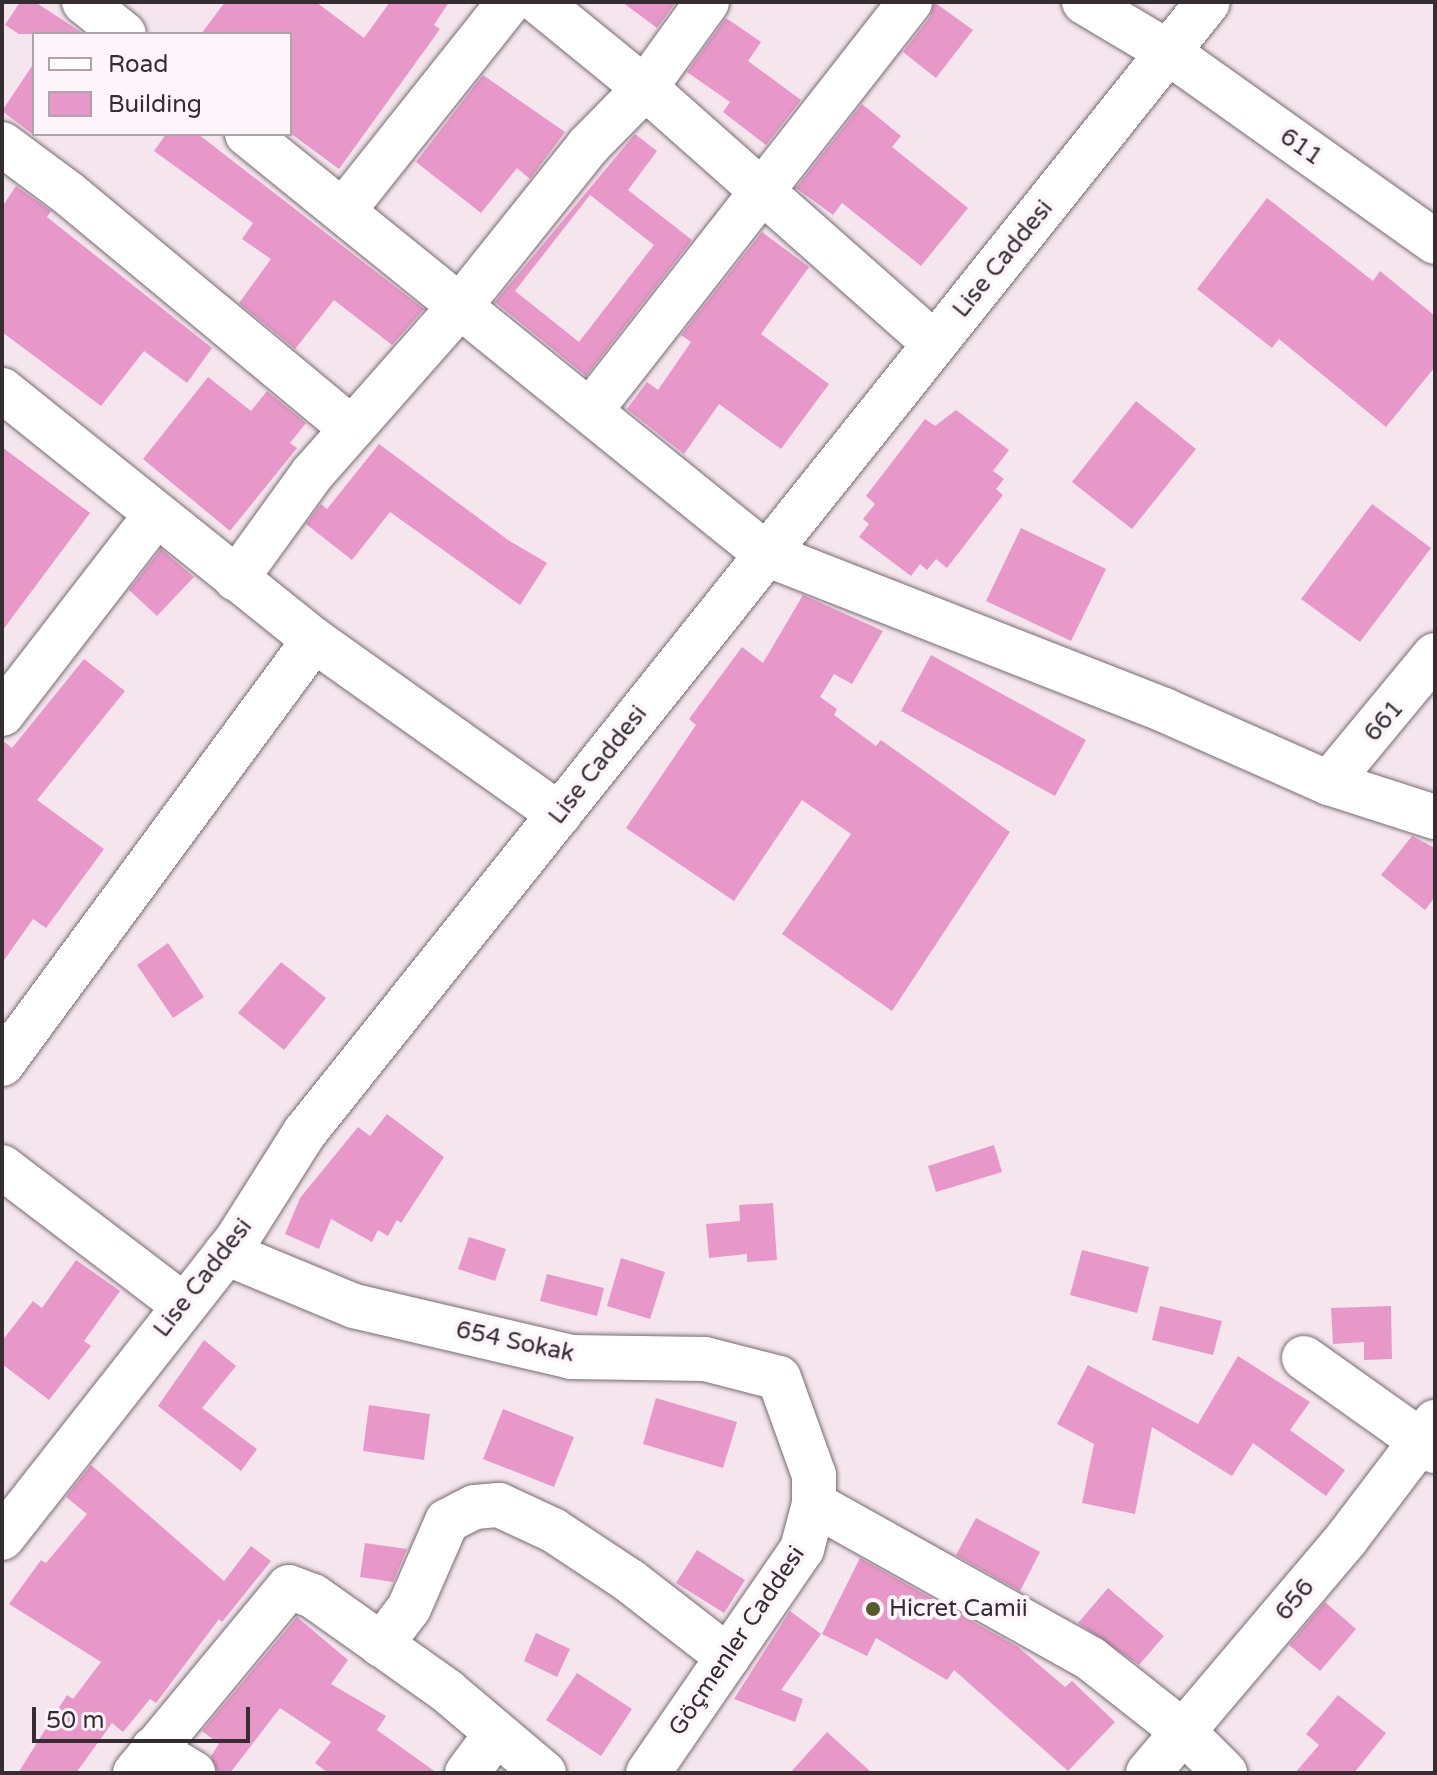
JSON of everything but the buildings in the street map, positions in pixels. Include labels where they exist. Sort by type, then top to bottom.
[{"type":"street","points":[[84,2],[122,32]]},
{"type":"street","points":[[343,211],[509,2]]},
{"type":"street","points":[[539,2],[645,88],[935,344]]},
{"type":"street","points":[[236,579],[352,429],[460,306],[588,146],[645,88],[707,2]]},
{"type":"street","points":[[590,411],[910,2]]},
{"type":"street","name":"611","points":[[1084,2],[1168,52],[1435,242]]},
{"type":"street","name":"Lise Caddesi","points":[[2,1538],[182,1304],[226,1253],[305,1132],[1208,2]]},
{"type":"street","points":[[249,136],[766,554],[1164,710],[1329,783],[1435,817]]},
{"type":"street","points":[[2,144],[68,193],[352,429]]},
{"type":"street","points":[[2,390],[154,517],[314,640],[559,814]]},
{"type":"street","points":[[8,695],[154,517]]},
{"type":"street","points":[[2,1064],[314,640]]},
{"type":"street","name":"661","points":[[1329,783],[1435,655]]},
{"type":"street","points":[[2,1167],[182,1304]]},
{"type":"street","name":"654 Sokak","points":[[226,1253],[354,1306],[571,1357],[705,1359],[779,1378],[814,1475],[814,1504]]},
{"type":"street","points":[[1304,1358],[1430,1438]]},
{"type":"street","name":"656","points":[[1148,1773],[1185,1733],[1430,1438]]},
{"type":"street","points":[[814,1504],[1091,1659],[1185,1733],[1225,1773]]},
{"type":"street","name":"Göçmenler Caddesi","points":[[648,1773],[802,1549],[814,1504]]},
{"type":"street","points":[[381,1645],[409,1608],[447,1521],[475,1507],[499,1505],[553,1530],[630,1581],[728,1657]]},
{"type":"street","points":[[193,1773],[144,1761],[289,1587],[313,1596],[381,1645],[544,1773]]},
{"type":"street","points":[[467,1773],[496,1734]]},
{"type":"place","name":"Hicret Camii","points":[[873,1609]]}]
